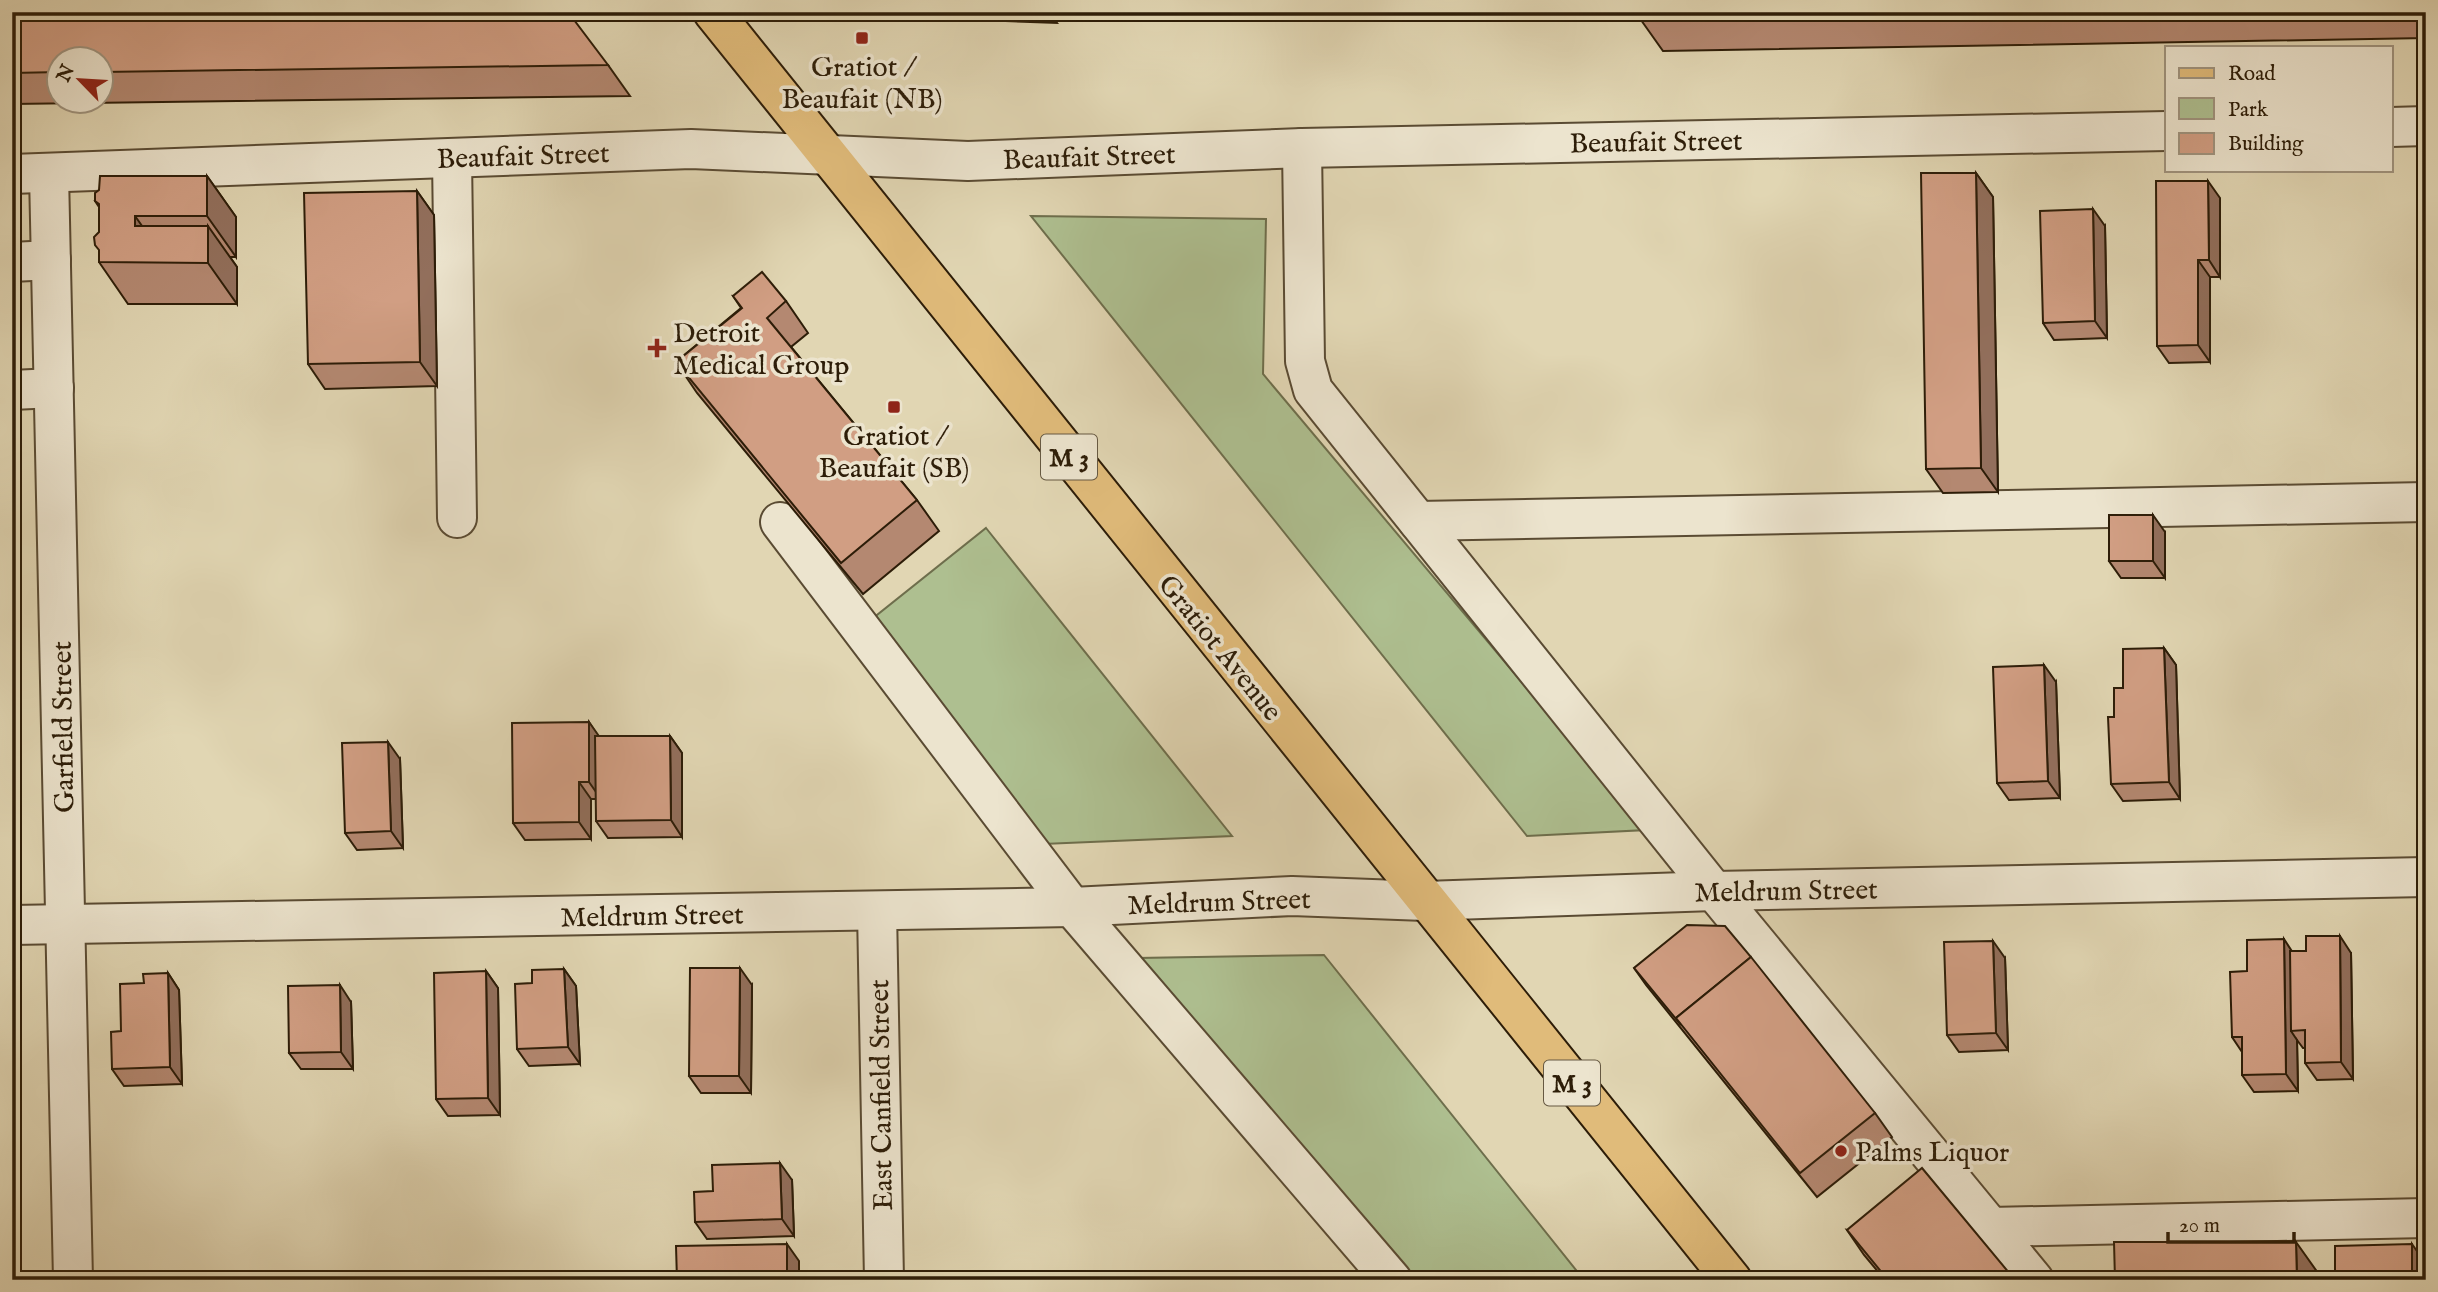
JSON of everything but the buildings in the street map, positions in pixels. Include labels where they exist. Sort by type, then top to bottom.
[{"type":"main road","name":"Gratiot Avenue","points":[[713,12],[1732,1280]]},
{"type":"street","points":[[2392,127],[2426,126]]},
{"type":"street","name":"Beaufait Street","points":[[31,174],[691,149],[968,160],[1302,148],[2165,131]]},
{"type":"street","points":[[1302,148],[1305,361],[1313,390],[1714,891],[2034,1280]]},
{"type":"street","points":[[453,158],[457,518]]},
{"type":"street","name":"Garfield Street","points":[[31,174],[51,260],[73,1280]]},
{"type":"street","points":[[12,262],[51,260]]},
{"type":"street","points":[[12,390],[54,388]]},
{"type":"street","points":[[1418,521],[2426,502]]},
{"type":"street","points":[[780,522],[1072,907],[1392,1280]]},
{"type":"street","name":"Meldrum Street","points":[[12,925],[1072,907],[1292,897],[1425,901],[1714,891],[2426,877]]},
{"type":"street","name":"East Canfield Street","points":[[877,911],[884,1280]]},
{"type":"street","points":[[1990,1227],[2426,1218]]},
{"type":"green space","points":[[1031,216],[1266,219],[1263,374],[1646,830],[1527,836]]},
{"type":"green space","points":[[986,528],[1232,836],[1043,844],[867,623]]},
{"type":"green space","points":[[1324,955],[1584,1280],[1412,1280],[1138,958]]},
{"type":"place","name":"Gratiot / Beaufait (NB)","points":[[862,38]]},
{"type":"place","name":"Detroit Medical Group","points":[[657,348]]},
{"type":"place","name":"Gratiot / Beaufait (SB)","points":[[894,407]]},
{"type":"place","name":"Palms Liquor","points":[[1841,1151]]}]
